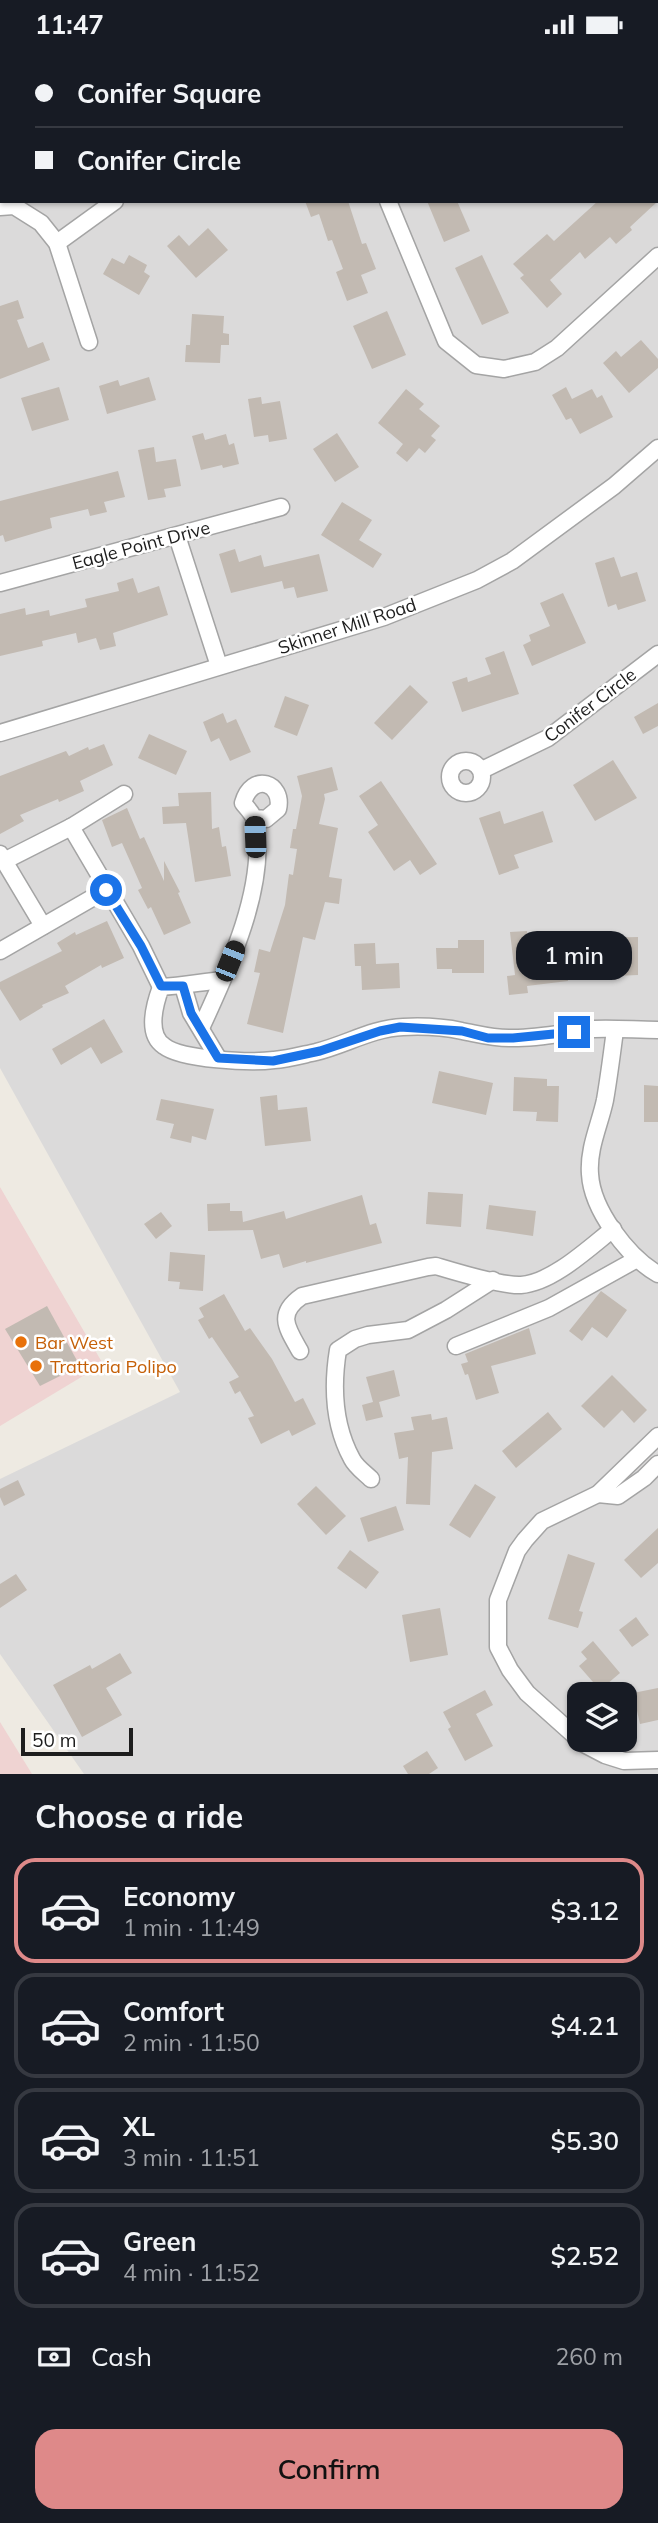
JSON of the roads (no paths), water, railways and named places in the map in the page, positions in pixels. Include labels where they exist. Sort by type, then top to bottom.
[{"type":"street","points":[[57,243],[112,203]]},
{"type":"street","points":[[389,203],[446,341],[476,365],[505,369],[535,362],[557,348],[658,256]]},
{"type":"street","points":[[0,207],[14,207],[41,223],[57,243],[89,342]]},
{"type":"street","name":"Skinner Mill Road","points":[[0,733],[384,617],[477,580],[512,561],[614,486],[658,448]]},
{"type":"street","name":"Eagle Point Drive","points":[[0,583],[281,507]]},
{"type":"street","points":[[177,536],[219,666]]},
{"type":"street","name":"Conifer Circle","points":[[482,770],[548,738],[658,654]]},
{"type":"street","points":[[43,926],[2,858],[71,827],[124,794]]},
{"type":"street","points":[[201,1028],[237,943],[254,881],[255,818]]},
{"type":"street","points":[[71,827],[141,946],[161,986],[154,1007],[155,1033],[162,1046],[178,1053],[204,1058],[273,1061],[320,1051],[400,1027],[432,1027],[488,1038],[595,1029],[658,1030]]},
{"type":"street","points":[[0,951],[106,890]]},
{"type":"street","points":[[161,986],[183,986],[222,980]]},
{"type":"street","points":[[183,986],[191,1013],[218,1058]]},
{"type":"street","points":[[615,1030],[604,1101],[592,1148],[590,1176],[598,1204],[620,1242],[644,1267],[658,1274]]},
{"type":"street","points":[[300,1351],[288,1328],[286,1314],[288,1307],[302,1296],[436,1266],[520,1285],[544,1279],[580,1256],[613,1229]]},
{"type":"street","points":[[456,1346],[549,1308],[637,1259]]},
{"type":"street","points":[[371,1479],[353,1461],[339,1426],[333,1382],[338,1350],[355,1339],[368,1335],[408,1330],[446,1310],[492,1280]]},
{"type":"street","points":[[658,1436],[598,1494],[542,1521],[517,1551],[498,1600],[498,1647],[510,1670],[527,1693],[584,1744],[605,1755],[624,1761],[658,1760]]},
{"type":"street","points":[[598,1494],[618,1496],[644,1478],[658,1464]]},
{"type":"place","name":"Bar West","points":[[21,1342]]},
{"type":"place","name":"Trattoria Polipo","points":[[36,1366]]}]
